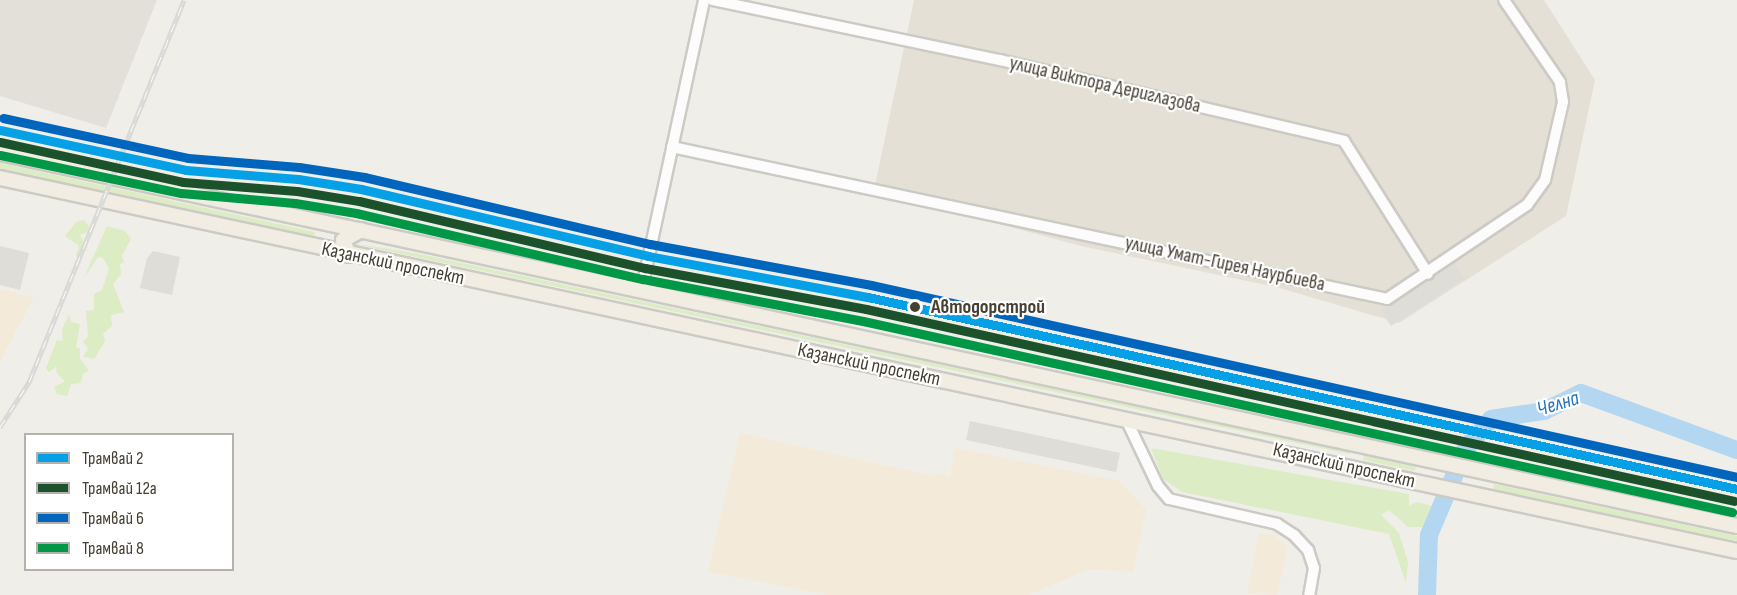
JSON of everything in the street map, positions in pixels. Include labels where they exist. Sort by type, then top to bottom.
[{"type":"main road","name":"Казанский проспект","points":[[0,153],[1737,526]]},
{"type":"main road","name":"Казанский проспект","points":[[0,178],[349,255],[1329,461],[1492,500],[1737,551]]},
{"type":"main road","points":[[349,255],[343,240],[363,230]]},
{"type":"main road","points":[[1329,461],[1350,454],[1334,439]]},
{"type":"street","points":[[641,292],[704,0]]},
{"type":"street","name":"улица Виктора Дериглазова","points":[[712,0],[1000,60],[1344,141],[1428,274]]},
{"type":"street","name":"улица Умат-Гирея Наурбиева","points":[[672,147],[1387,299],[1428,274],[1527,205],[1545,180],[1563,102],[1560,82],[1504,0]]},
{"type":"street","points":[[1126,419],[1153,476],[1169,499],[1277,524],[1294,535],[1308,550],[1314,568],[1309,595]]},
{"type":"shaded area","points":[[0,0],[157,0],[106,128],[0,96]]},
{"type":"shaded area","points":[[914,0],[1544,0],[1595,80],[1566,216],[1399,323],[1276,287],[1081,246],[874,190]]},
{"type":"shaded area","points":[[0,246],[29,253],[20,290],[0,285]]},
{"type":"shaded area","points":[[153,251],[180,257],[172,295],[140,288],[147,258]]},
{"type":"shaded area","points":[[1455,263],[1465,279],[1391,326],[1380,310]]},
{"type":"shaded area","points":[[0,289],[34,297],[0,362]]},
{"type":"shaded area","points":[[970,421],[1120,453],[1116,472],[966,440]]},
{"type":"shaded area","points":[[740,433],[933,476],[940,473],[950,477],[955,448],[1120,481],[1146,510],[1133,572],[1089,569],[1029,595],[830,595],[708,572]]},
{"type":"shaded area","points":[[1259,533],[1275,535],[1288,547],[1277,595],[1247,593]]},
{"type":"green space","points":[[0,163],[315,232],[314,237],[0,169]]},
{"type":"green space","points":[[84,220],[89,226],[88,232],[80,235],[86,247],[79,262],[76,255],[79,246],[65,236],[76,222]]},
{"type":"green space","points":[[107,226],[125,231],[131,239],[122,256],[124,262],[120,264],[121,274],[113,284],[124,312],[111,315],[112,326],[103,334],[105,341],[94,359],[83,357],[88,349],[83,341],[88,336],[86,311],[94,310],[94,294],[102,290],[109,269],[103,258],[98,257],[84,278]]},
{"type":"green space","points":[[345,242],[415,253],[1350,452],[1349,454]]},
{"type":"green space","points":[[69,314],[71,322],[80,324],[76,348],[80,348],[80,359],[89,370],[83,374],[81,383],[71,384],[67,396],[57,394],[54,387],[65,381],[57,374],[56,367],[49,372],[46,368],[57,340],[63,341],[62,330]]},
{"type":"green space","points":[[1151,448],[1409,494],[1409,506],[1417,502],[1436,507],[1428,527],[1408,527],[1389,510],[1381,515],[1399,533],[1408,562],[1406,583],[1389,534],[1182,492],[1163,479]]},
{"type":"green space","points":[[1364,455],[1416,466],[1415,471],[1363,460]]},
{"type":"green space","points":[[1494,484],[1737,536],[1737,541],[1493,490]]},
{"type":"waterway","name":"Челна","points":[[1427,595],[1429,535],[1466,448],[1491,419],[1544,411],[1581,393],[1737,450]]},
{"type":"railway","points":[[0,427],[29,382],[184,0]]},
{"type":"tram line","name":"6","points":[[3,118],[188,158],[299,167],[364,177],[650,244],[871,285],[1737,477]]},
{"type":"tram line","name":"2","points":[[0,130],[186,170],[298,179],[361,189],[648,256],[868,297],[1737,489]]},
{"type":"tram line","name":"12а","points":[[0,142],[183,182],[297,191],[359,201],[645,268],[866,309],[1734,501]]},
{"type":"tram line","name":"8","points":[[0,155],[181,193],[295,203],[356,213],[643,279],[863,321],[1732,512]]},
{"type":"place","name":"Автодорстрой","points":[[915,307]]}]
